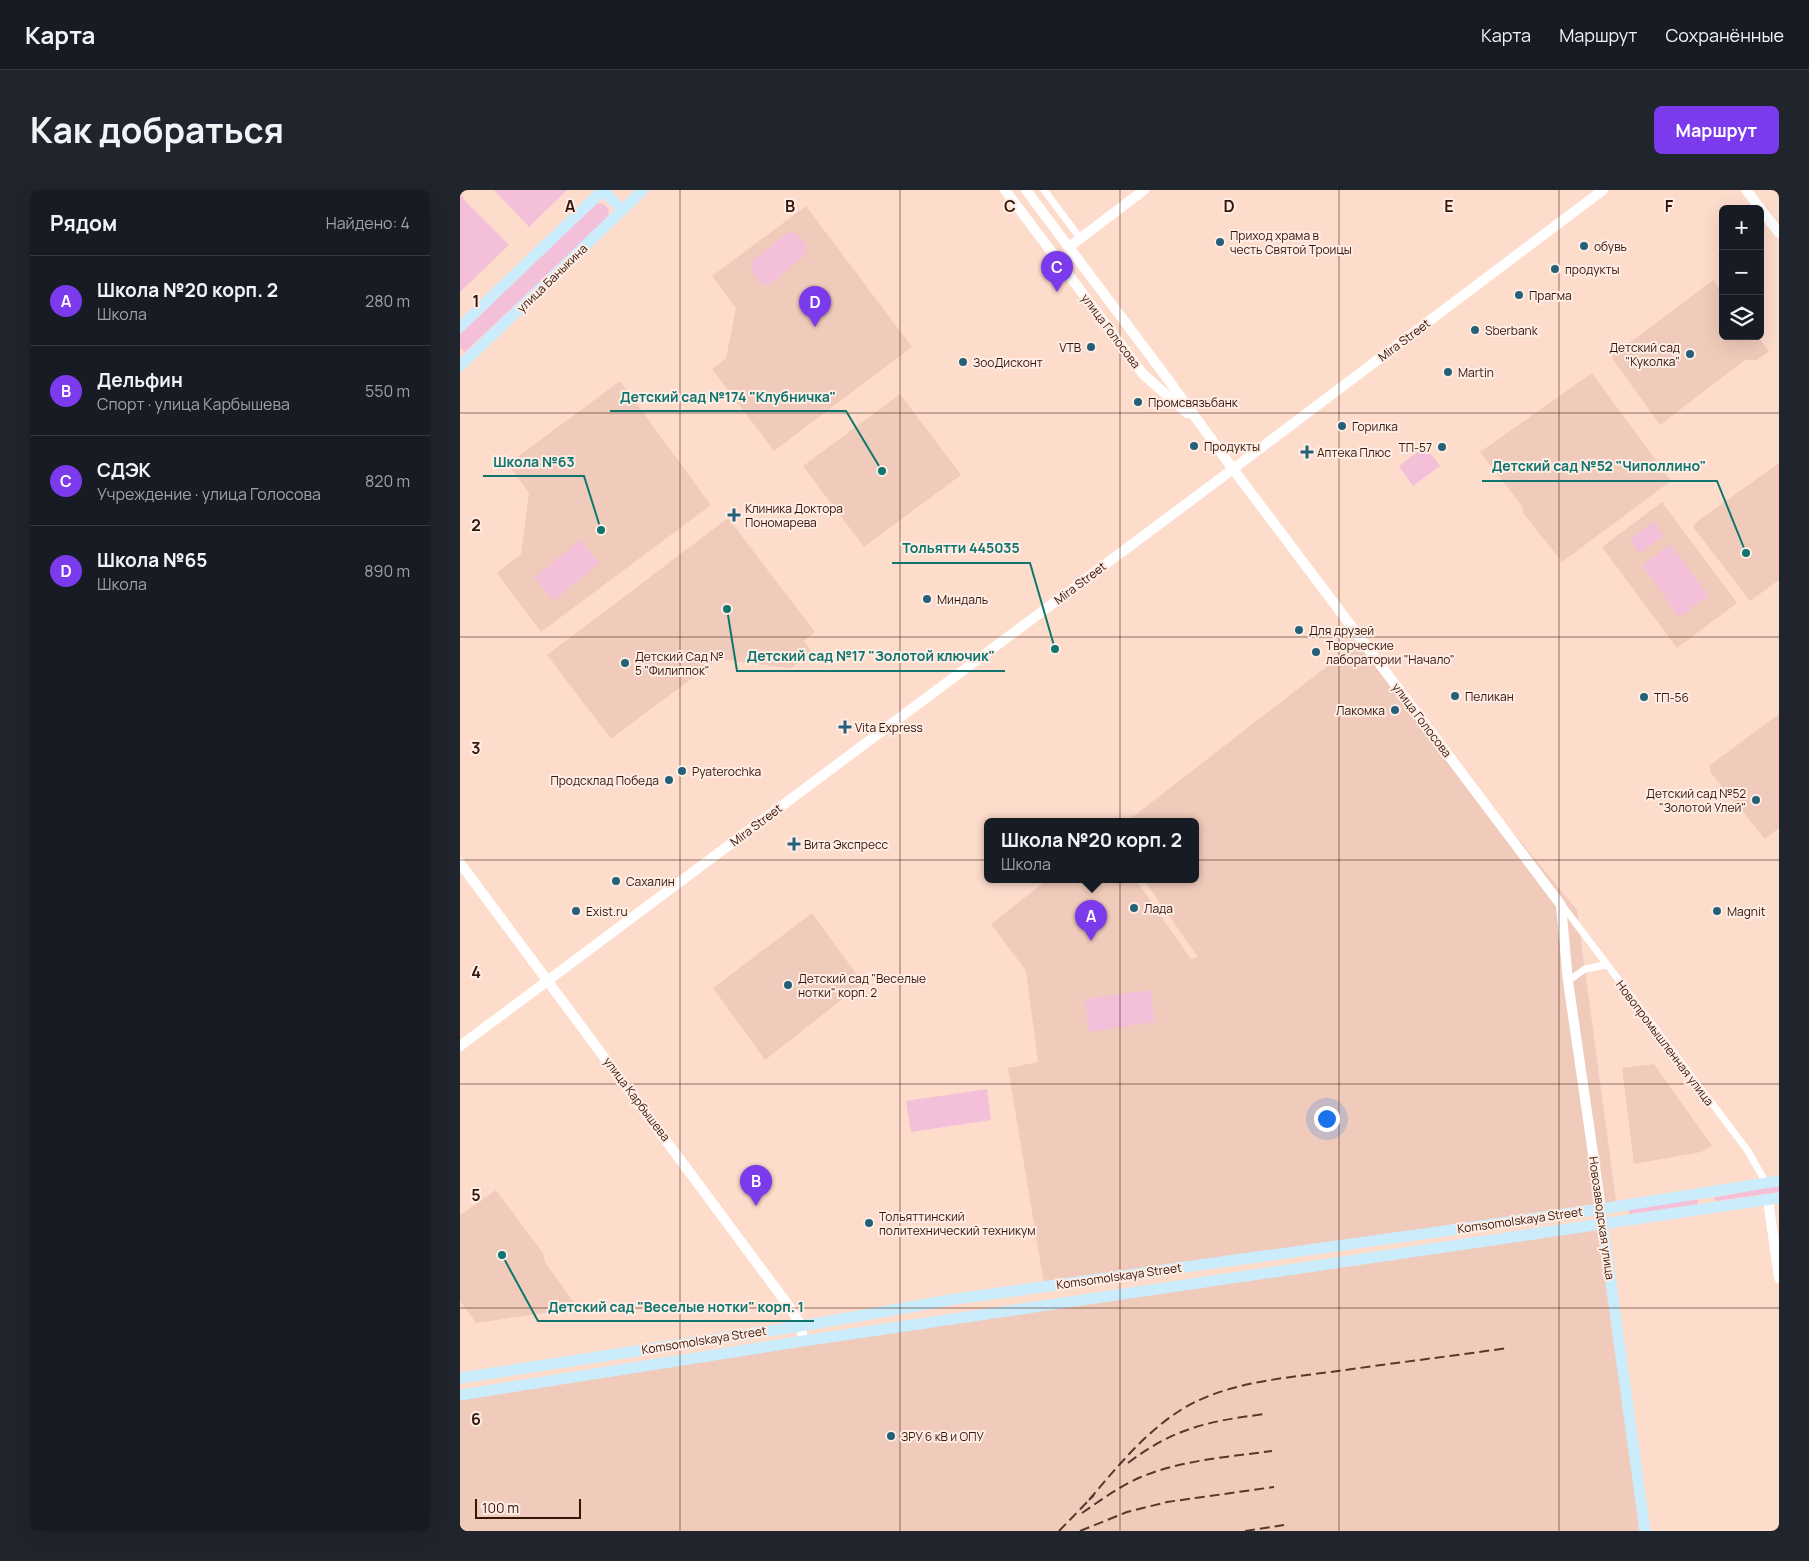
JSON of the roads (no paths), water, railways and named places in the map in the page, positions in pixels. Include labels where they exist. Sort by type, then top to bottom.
[{"type":"main road","points":[[460,326],[603,190],[622,210]]},
{"type":"main road","name":"улица Баныкина","points":[[460,366],[643,190]]},
{"type":"main road","name":"улица Голосова","points":[[1026,190],[1561,905]]},
{"type":"main road","points":[[1069,246],[1144,190]]},
{"type":"main road","name":"Mira Street","points":[[460,1046],[1233,469],[1603,190]]},
{"type":"main road","points":[[1746,190],[1779,233]]},
{"type":"main road","name":"улица Голосова","points":[[1007,191],[1143,374],[1185,411],[1211,439]]},
{"type":"main road","points":[[1143,374],[1150,374],[1156,364]]},
{"type":"main road","name":"улица Карбышева","points":[[460,863],[780,1294],[801,1326],[803,1341]]},
{"type":"main road","name":"Новозаводская улица","points":[[1561,905],[1568,981],[1645,1531]]},
{"type":"main road","name":"Komsomolskaya Street","points":[[460,1378],[801,1326],[956,1299],[1779,1181]]},
{"type":"main road","points":[[1704,1192],[1707,1209]]},
{"type":"main road","points":[[1774,1199],[1779,1278]]},
{"type":"main road","name":"Komsomolskaya Street","points":[[460,1395],[803,1341],[1774,1199]]},
{"type":"main road","points":[[1366,1241],[1369,1259]]},
{"type":"main road","points":[[1222,1261],[1225,1280]]},
{"type":"main road","points":[[609,1355],[610,1372]]},
{"type":"street","points":[[1044,190],[1080,238]]},
{"type":"street","name":"Новопромышленная улица","points":[[1561,905],[1748,1151],[1766,1183]]},
{"type":"street","points":[[1568,981],[1585,969],[1606,965]]},
{"type":"railway","points":[[1089,1500],[1133,1450],[1157,1427],[1184,1408],[1220,1392],[1259,1382],[1508,1348]]},
{"type":"railway","points":[[1128,1463],[1161,1442],[1193,1428],[1209,1423],[1265,1414]]},
{"type":"railway","points":[[1082,1513],[1126,1485],[1157,1471],[1205,1460],[1272,1451]]},
{"type":"railway","points":[[1080,1531],[1127,1512],[1167,1502],[1274,1487]]},
{"type":"railway","points":[[1059,1531],[1094,1495]]},
{"type":"railway","points":[[1245,1531],[1284,1525]]},
{"type":"place","name":"Приход храма в честь Святой Троицы","points":[[1220,242]]},
{"type":"place","name":"обувь","points":[[1584,246]]},
{"type":"place","name":"продукты","points":[[1555,269]]},
{"type":"place","name":"СДЭК","points":[[1057,292]]},
{"type":"place","name":"Прагма","points":[[1519,295]]},
{"type":"place","name":"Школа №65","points":[[815,327]]},
{"type":"place","name":"Sberbank","points":[[1475,330]]},
{"type":"place","name":"VTB","points":[[1091,347]]},
{"type":"place","name":"Детский сад \"Куколка\"","points":[[1690,354]]},
{"type":"place","name":"ЗооДисконт","points":[[963,362]]},
{"type":"place","name":"Martin","points":[[1448,372]]},
{"type":"place","name":"Промсвязьбанк","points":[[1138,402]]},
{"type":"place","name":"Горилка","points":[[1342,426]]},
{"type":"place","name":"Продукты","points":[[1194,446]]},
{"type":"place","name":"ТП-57","points":[[1442,447]]},
{"type":"place","name":"Аптека Плюс","points":[[1307,452]]},
{"type":"place","name":"Детский сад №174 \"Клубничка\"","points":[[882,471]]},
{"type":"place","name":"Клиника Доктора Пономарева","points":[[734,515]]},
{"type":"place","name":"Школа №63","points":[[601,530]]},
{"type":"place","name":"Детский сад №52 \"Чиполлино\"","points":[[1746,553]]},
{"type":"place","name":"Миндаль","points":[[927,599]]},
{"type":"place","name":"Детский сад №17 \"Золотой ключик\"","points":[[727,609]]},
{"type":"place","name":"Для друзей","points":[[1299,630]]},
{"type":"place","name":"Тольятти 445035","points":[[1055,649]]},
{"type":"place","name":"Творческие лаборатории \"Начало\"","points":[[1316,652]]},
{"type":"place","name":"Детский Сад № 5 \"Филиппок\"","points":[[625,663]]},
{"type":"place","name":"Пеликан","points":[[1455,696]]},
{"type":"place","name":"ТП-56","points":[[1644,697]]},
{"type":"place","name":"Лакомка","points":[[1395,710]]},
{"type":"place","name":"Vita Express","points":[[845,727]]},
{"type":"place","name":"Pyaterochka","points":[[682,771]]},
{"type":"place","name":"Продсклад Победа","points":[[669,780]]},
{"type":"place","name":"Детский сад №52 \"Золотой Улей\"","points":[[1756,800]]},
{"type":"place","name":"Вита Экспресс","points":[[794,844]]},
{"type":"place","name":"Сахалин","points":[[616,881]]},
{"type":"place","name":"Лада","points":[[1134,908]]},
{"type":"place","name":"Exist.ru","points":[[576,911]]},
{"type":"place","name":"Magnit","points":[[1717,911]]},
{"type":"place","name":"Школа №20 корп. 2","points":[[1091,941]]},
{"type":"place","name":"Детский сад \"Веселые нотки\" корп. 2","points":[[788,985]]},
{"type":"place","name":"Дельфин","points":[[756,1206]]},
{"type":"place","name":"Тольяттинский политехнический техникум","points":[[869,1223]]},
{"type":"place","name":"Детский сад \"Веселые нотки\" корп. 1","points":[[502,1255]]},
{"type":"place","name":"ЗРУ 6 кВ и ОПУ","points":[[891,1436]]}]
